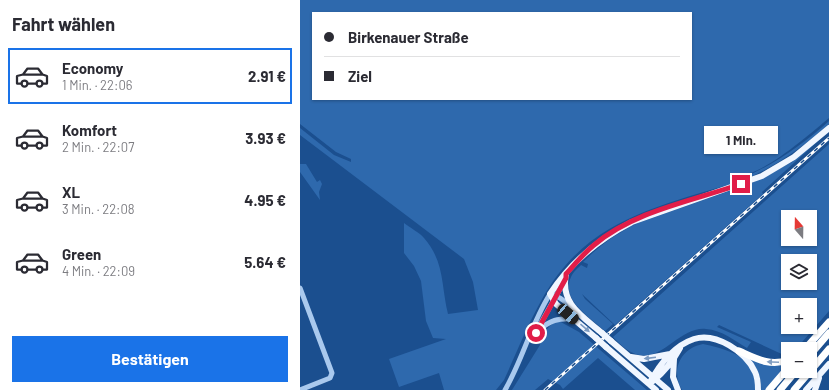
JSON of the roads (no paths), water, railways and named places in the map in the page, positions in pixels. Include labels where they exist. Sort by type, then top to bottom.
[{"type":"highway","points":[[811,342],[829,322]]},
{"type":"highway","points":[[817,347],[829,333]]},
{"type":"highway","points":[[794,390],[829,349]]},
{"type":"highway","points":[[739,351],[769,363],[781,362]]},
{"type":"highway","points":[[769,390],[781,376]]},
{"type":"highway","points":[[780,390],[790,378]]},
{"type":"main road","points":[[656,390],[574,319],[553,297],[566,276],[594,244],[612,232],[632,222],[762,176],[794,157],[829,128]]},
{"type":"main road","points":[[566,276],[566,289],[571,306],[668,390]]},
{"type":"main road","points":[[649,384],[654,378],[662,374],[672,356],[680,347],[695,339],[706,338],[718,340],[739,351],[756,373],[758,390]]},
{"type":"main road","points":[[630,357],[644,359],[672,356]]},
{"type":"main road","points":[[672,356],[673,377],[678,390]]},
{"type":"main road","points":[[806,390],[829,364]]},
{"type":"main road","points":[[815,390],[822,373]]},
{"type":"street","points":[[300,288],[332,373],[330,378],[300,390]]},
{"type":"street","points":[[553,297],[571,306]]},
{"type":"street","points":[[526,347],[536,333],[553,297]]},
{"type":"street","points":[[505,390],[526,347],[539,314],[553,297]]},
{"type":"street","points":[[536,333],[546,324],[556,319],[574,319]]},
{"type":"railway","points":[[545,390],[829,138]]}]
